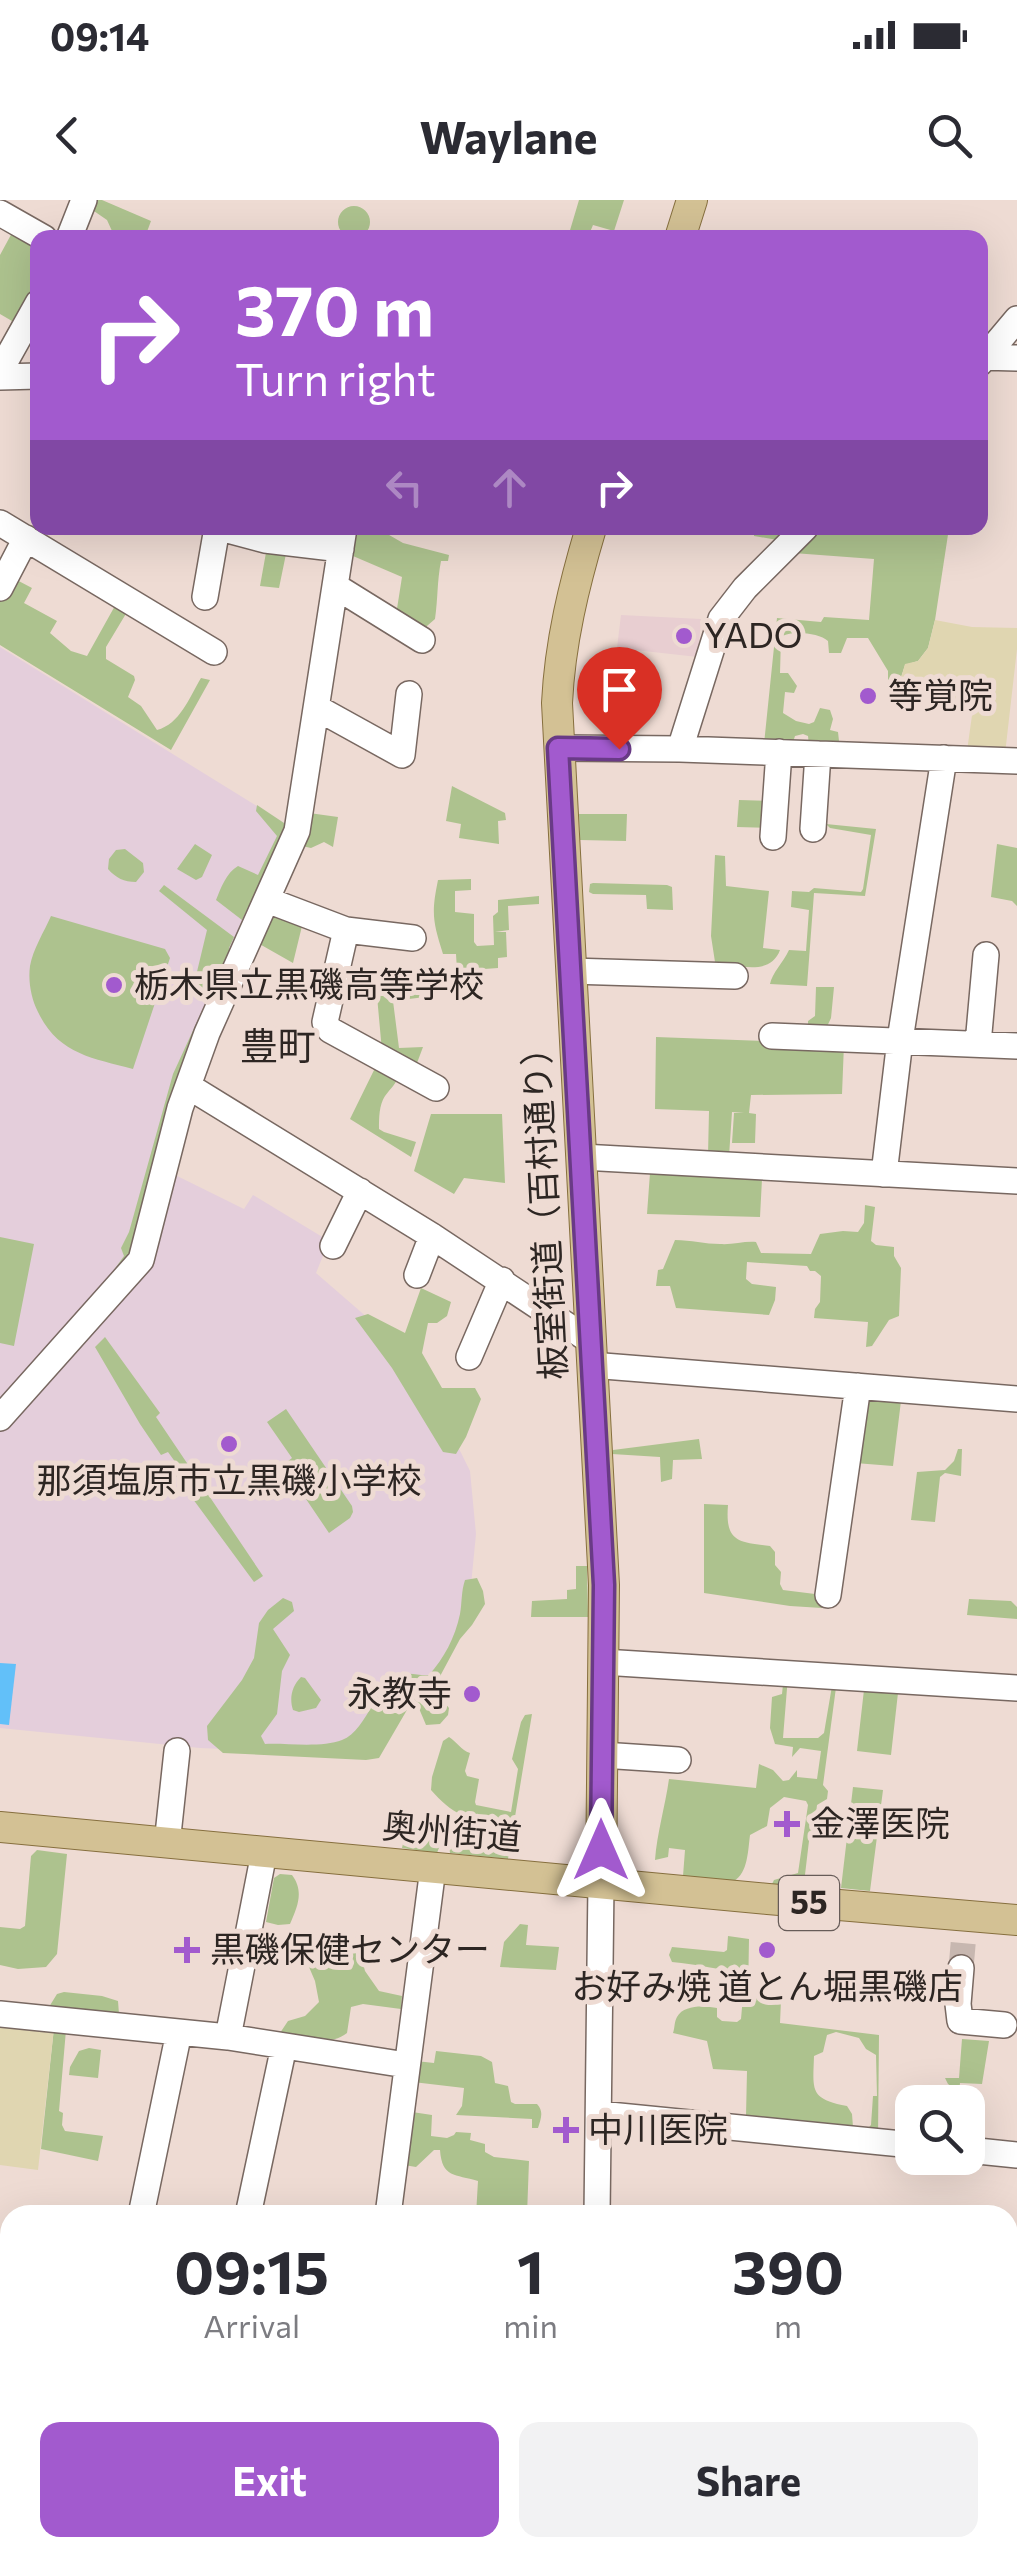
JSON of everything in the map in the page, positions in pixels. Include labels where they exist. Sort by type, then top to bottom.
[{"type":"main road","points":[[683,230],[692,200]]},
{"type":"main road","name":"板室街道（百村通り）","points":[[590,535],[562,646],[557,702],[604,1585],[601,1884]]},
{"type":"main road","name":"奥州街道","points":[[0,1826],[601,1884],[966,1925],[1017,1920]]},
{"type":"street","points":[[72,230],[84,200]]},
{"type":"street","points":[[0,212],[30,230]]},
{"type":"street","points":[[30,318],[0,374],[30,376]]},
{"type":"street","points":[[988,352],[1017,320]]},
{"type":"street","points":[[988,359],[1017,358]]},
{"type":"street","points":[[0,523],[214,652]]},
{"type":"street","points":[[206,597],[218,535]]},
{"type":"street","points":[[0,1418],[141,1260],[188,1086],[297,831],[343,538],[265,540],[246,535]]},
{"type":"street","points":[[680,749],[721,620],[745,588],[798,535]]},
{"type":"street","points":[[0,588],[26,538]]},
{"type":"street","points":[[336,586],[422,640]]},
{"type":"street","points":[[316,708],[402,755],[410,694]]},
{"type":"street","points":[[558,748],[1017,761]]},
{"type":"street","points":[[773,837],[779,752]]},
{"type":"street","points":[[813,829],[818,754]]},
{"type":"street","points":[[884,1174],[900,1040],[944,758]]},
{"type":"street","points":[[267,900],[346,930],[413,938]]},
{"type":"street","points":[[346,930],[325,1022],[330,1030],[436,1088]]},
{"type":"street","points":[[978,1044],[986,954]]},
{"type":"street","points":[[571,970],[734,976]]},
{"type":"street","points":[[772,1036],[1017,1046]]},
{"type":"street","points":[[188,1086],[502,1280],[590,1352],[858,1386],[1017,1399]]},
{"type":"street","points":[[582,1157],[1017,1181]]},
{"type":"street","points":[[333,1246],[360,1191]]},
{"type":"street","points":[[417,1276],[432,1236]]},
{"type":"street","points":[[469,1356],[502,1280]]},
{"type":"street","points":[[828,1595],[858,1386]]},
{"type":"street","points":[[604,1662],[1017,1688]]},
{"type":"street","points":[[167,1844],[177,1751]]},
{"type":"street","points":[[602,1755],[678,1760]]},
{"type":"street","points":[[228,2037],[264,1853]]},
{"type":"street","points":[[389,2205],[433,1868]]},
{"type":"street","points":[[597,2205],[601,1884]]},
{"type":"street","points":[[961,1968],[960,2021],[1004,2025]]},
{"type":"street","points":[[0,2014],[228,2037],[406,2065]]},
{"type":"street","points":[[143,2205],[179,2032]]},
{"type":"street","points":[[250,2205],[284,2046]]},
{"type":"street","points":[[600,2114],[895,2143]]},
{"type":"street","points":[[985,2152],[1017,2155]]},
{"type":"shaded area","points":[[621,615],[701,619],[698,657],[617,648]]},
{"type":"shaded area","name":"那須塩原市立黒磯小学校","points":[[0,647],[297,831],[163,1169],[244,1209],[253,1195],[329,1241],[316,1273],[414,1358],[470,1471],[476,1534],[470,1595],[442,1668],[367,1755],[200,1748],[0,1728]]},
{"type":"green space","points":[[94,200],[102,200],[151,221],[148,230],[112,230],[107,220],[91,209]]},
{"type":"green space","points":[[579,200],[624,200],[614,230],[593,225],[591,230],[570,230]]},
{"type":"green space","points":[[348,207],[360,207],[369,216],[367,230],[339,228],[339,216]]},
{"type":"green space","points":[[13,231],[30,241],[30,297],[0,353],[0,344],[12,321],[0,314],[0,255]]},
{"type":"green space","points":[[350,535],[389,535],[403,543],[449,555],[448,561],[441,561],[435,619],[420,632],[396,615],[402,577],[346,553]]},
{"type":"green space","points":[[948,535],[928,648],[918,661],[905,665],[899,683],[888,681],[888,671],[868,638],[847,638],[841,653],[829,653],[828,641],[818,636],[798,633],[781,637],[780,673],[788,673],[797,686],[794,693],[785,692],[783,713],[809,724],[820,708],[830,710],[830,730],[838,732],[839,741],[873,744],[809,746],[808,736],[803,734],[795,736],[792,745],[764,744],[777,618],[821,622],[824,617],[869,620],[874,559],[793,553],[789,542],[754,536]]},
{"type":"green space","points":[[267,547],[287,549],[279,588],[260,586]]},
{"type":"green space","points":[[13,578],[32,588],[24,603],[57,621],[50,633],[71,651],[87,656],[116,604],[127,612],[106,647],[106,659],[134,676],[128,697],[141,706],[157,730],[178,716],[201,678],[210,680],[171,750],[0,645],[0,602]]},
{"type":"green space","points":[[452,786],[505,813],[506,820],[498,821],[499,844],[459,838],[461,824],[446,821]]},
{"type":"green space","points":[[739,800],[770,801],[768,828],[737,827]]},
{"type":"green space","points":[[257,805],[290,827],[256,905],[248,907],[242,920],[216,900],[227,877],[238,866],[258,875],[277,836],[256,811]]},
{"type":"green space","points":[[309,813],[338,817],[333,847],[324,842],[311,848],[302,846]]},
{"type":"green space","points":[[579,814],[627,814],[626,841],[580,840]]},
{"type":"green space","points":[[826,824],[876,829],[865,896],[814,893],[807,986],[770,984],[789,950],[806,951],[809,910],[791,907],[792,891],[863,889],[871,835]]},
{"type":"green space","points":[[195,844],[212,855],[202,877],[196,880],[177,869]]},
{"type":"green space","points":[[997,844],[1017,848],[1017,906],[1012,901],[991,897]]},
{"type":"green space","points":[[125,849],[143,863],[144,872],[136,882],[120,879],[108,869],[116,850]]},
{"type":"green space","points":[[715,855],[725,856],[726,886],[769,891],[763,948],[780,950],[769,964],[752,967],[715,962],[711,936]]},
{"type":"green space","points":[[471,879],[471,890],[455,891],[455,912],[474,914],[477,946],[494,945],[493,916],[498,912],[498,900],[539,896],[539,904],[508,906],[509,930],[495,932],[506,932],[507,957],[498,958],[498,968],[457,971],[456,954],[443,954],[437,934],[436,892],[438,880]]},
{"type":"green space","points":[[593,883],[667,885],[672,887],[673,910],[647,909],[646,895],[593,894],[589,892]]},
{"type":"green space","points":[[164,885],[234,937],[229,948],[235,956],[137,1254],[116,1279],[111,1274],[124,1256],[121,1248],[129,1232],[173,1074],[207,1000],[195,980],[207,930],[159,891]]},
{"type":"green space","points":[[272,910],[302,926],[293,963],[256,942]]},
{"type":"green space","points":[[51,916],[165,949],[170,958],[133,1069],[66,1046],[38,1012],[29,978],[30,966]]},
{"type":"green space","points":[[816,987],[834,987],[831,1018],[824,1033],[808,1032],[808,1021],[815,1016]]},
{"type":"green space","points":[[424,991],[425,997],[393,1001],[399,1048],[423,1047],[414,1071],[382,1051],[377,996]]},
{"type":"green space","points":[[656,1037],[844,1044],[842,1094],[751,1095],[749,1113],[756,1114],[755,1143],[732,1143],[734,1113],[744,1113],[732,1112],[729,1156],[708,1155],[709,1111],[655,1109]]},
{"type":"green space","points":[[377,1064],[399,1075],[382,1103],[379,1129],[416,1142],[411,1157],[350,1119]]},
{"type":"green space","points":[[431,1114],[502,1114],[505,1183],[464,1178],[454,1194],[414,1171]]},
{"type":"green space","points":[[650,1173],[762,1179],[760,1217],[647,1214]]},
{"type":"green space","points":[[865,1205],[875,1207],[871,1241],[894,1247],[901,1268],[899,1316],[889,1320],[872,1346],[866,1347],[868,1322],[814,1318],[820,1302],[821,1276],[807,1266],[747,1262],[746,1279],[752,1284],[776,1287],[769,1315],[676,1308],[670,1286],[656,1286],[658,1270],[663,1269],[675,1240],[756,1242],[761,1253],[811,1254],[820,1234],[858,1232],[864,1223]]},
{"type":"green space","points":[[0,1237],[34,1244],[14,1346],[0,1343]]},
{"type":"green space","points":[[421,1288],[451,1302],[447,1316],[437,1323],[428,1323],[422,1353],[442,1388],[475,1388],[481,1399],[456,1454],[443,1452],[392,1368],[355,1318],[368,1314],[405,1333]]},
{"type":"green space","points":[[105,1337],[160,1413],[156,1417],[263,1576],[254,1582],[176,1476],[181,1470],[168,1452],[161,1455],[140,1424],[95,1347]]},
{"type":"green space","points":[[867,1398],[901,1401],[893,1466],[855,1463]]},
{"type":"green space","points":[[286,1409],[352,1506],[350,1518],[329,1533],[283,1465],[292,1458],[267,1422]]},
{"type":"green space","points":[[699,1439],[702,1459],[673,1460],[672,1479],[661,1482],[660,1457],[612,1454],[613,1450]]},
{"type":"green space","points":[[958,1449],[962,1449],[961,1476],[945,1473],[940,1477],[935,1522],[911,1520],[917,1472],[945,1470]]},
{"type":"green space","points":[[704,1504],[728,1505],[729,1526],[736,1538],[770,1546],[775,1552],[783,1590],[823,1595],[822,1608],[704,1593]]},
{"type":"green space","points":[[576,1566],[587,1566],[588,1617],[531,1617],[532,1601],[567,1599],[567,1590],[576,1589]]},
{"type":"green space","points":[[477,1578],[485,1604],[438,1680],[443,1701],[449,1708],[440,1724],[426,1725],[418,1706],[411,1703],[379,1758],[366,1760],[223,1753],[208,1740],[207,1726],[254,1658],[259,1623],[283,1598],[292,1602],[294,1611],[273,1629],[290,1655],[282,1671],[277,1714],[261,1736],[265,1744],[325,1744],[351,1734],[396,1678],[406,1674],[429,1675],[455,1631],[465,1580]]},
{"type":"green space","points":[[969,1599],[1011,1601],[1017,1607],[1017,1619],[967,1615]]},
{"type":"green space","points":[[784,1675],[788,1676],[783,1738],[818,1738],[824,1733],[833,1680],[837,1680],[823,1785],[828,1791],[827,1799],[817,1805],[814,1830],[821,1833],[819,1840],[809,1841],[804,1883],[800,1887],[772,1884],[798,1873],[808,1805],[806,1801],[784,1797],[770,1808],[767,1826],[750,1835],[745,1867],[734,1881],[683,1876],[685,1850],[669,1848],[668,1857],[655,1860],[669,1779],[756,1788],[759,1764],[773,1770],[783,1781],[797,1770],[797,1777],[817,1779],[821,1751],[800,1748],[792,1757],[793,1747],[775,1744],[770,1728],[772,1697],[782,1694]]},
{"type":"green space","points":[[301,1677],[321,1700],[316,1708],[299,1712],[293,1710],[291,1697]]},
{"type":"green space","points":[[865,1681],[899,1684],[891,1755],[857,1751]]},
{"type":"green space","points":[[532,1714],[508,1859],[450,1853],[448,1840],[442,1840],[437,1853],[402,1848],[406,1830],[436,1830],[491,1846],[500,1843],[505,1835],[500,1823],[470,1818],[446,1805],[431,1790],[432,1777],[443,1741],[449,1737],[470,1753],[465,1771],[467,1776],[479,1779],[476,1805],[511,1812],[518,1769],[512,1759],[521,1722],[525,1715]]},
{"type":"green space","points":[[853,1787],[883,1790],[870,1891],[841,1888]]},
{"type":"green space","points":[[37,1850],[67,1854],[57,1954],[46,1967],[18,1969],[0,1965],[0,1927],[25,1926],[31,1856]]},
{"type":"green space","points":[[292,1875],[299,1893],[290,1924],[278,1925],[266,1922],[274,1878]]},
{"type":"green space","points":[[520,1924],[528,1925],[526,1945],[559,1947],[556,1970],[500,1967],[504,1942]]},
{"type":"green space","points":[[728,1936],[749,1939],[748,1997],[781,2000],[780,2023],[879,2035],[878,2137],[746,2116],[747,2071],[713,2069],[707,2041],[673,2033],[677,2017],[690,2008],[717,2008],[717,2017],[722,2021],[741,2019],[745,1973],[672,1962],[669,1955],[672,1947],[727,1950]],"holes":[[[836,2032],[859,2038],[876,2055],[877,2096],[873,2096],[871,2125],[865,2131],[853,2127],[847,2106],[820,2096],[813,2077],[814,2056],[823,2052],[827,2035]]]},
{"type":"green space","points":[[342,1939],[359,1948],[365,1971],[379,1991],[402,1996],[401,2009],[363,2004],[351,2007],[347,2033],[332,2040],[278,2036],[288,2021],[305,2016],[319,2002],[309,1967],[313,1955]]},
{"type":"green space","points":[[57,1994],[118,2001],[119,2014],[49,2007]]},
{"type":"green space","points":[[54,2028],[66,2030],[59,2111],[63,2113],[62,2125],[65,2131],[103,2136],[98,2161],[41,2149]]},
{"type":"green space","points":[[962,2039],[989,2041],[982,2084],[949,2085],[945,2078],[959,2078]]},
{"type":"green space","points":[[101,2050],[98,2078],[69,2075],[79,2051]]},
{"type":"green space","points":[[436,2051],[481,2056],[492,2062],[495,2083],[508,2086],[511,2102],[537,2104],[541,2115],[538,2128],[532,2128],[532,2119],[456,2115],[462,2106],[464,2088],[413,2082],[416,2061],[434,2063]]},
{"type":"green space","points":[[412,2112],[432,2115],[431,2136],[447,2138],[456,2132],[471,2133],[470,2140],[485,2144],[485,2152],[494,2157],[529,2161],[527,2205],[477,2205],[478,2181],[447,2170],[440,2150],[434,2150],[416,2167],[404,2165]]},
{"type":"sand","points":[[935,620],[972,627],[1017,628],[1005,754],[967,751],[974,701],[898,690],[905,664],[918,661],[928,648]]},
{"type":"sand","points":[[0,2022],[54,2028],[38,2170],[0,2165]]},
{"type":"water","points":[[0,1663],[16,1664],[9,1725],[0,1724]]},
{"type":"tunnel","points":[[961,1968],[964,1934]]},
{"type":"place","name":"YADO","points":[[684,636]]},
{"type":"place","name":"等覚院","points":[[868,696]]},
{"type":"place","name":"栃木県立黒磯高等学校","points":[[114,985]]},
{"type":"place","name":"那須塩原市立黒磯小学校","points":[[229,1444]]},
{"type":"place","name":"永教寺","points":[[472,1694]]},
{"type":"place","name":"金澤医院","points":[[787,1824]]},
{"type":"place","name":"黒磯保健センター","points":[[187,1950]]},
{"type":"place","name":"お好み焼 道とん堀黒磯店","points":[[767,1950]]},
{"type":"place","name":"中川医院","points":[[566,2130]]},
{"type":"district","name":"豊町","points":[[278,1047]]},
{"type":"route","points":[[601,1850],[604,1585],[558,748],[619,749]]}]
